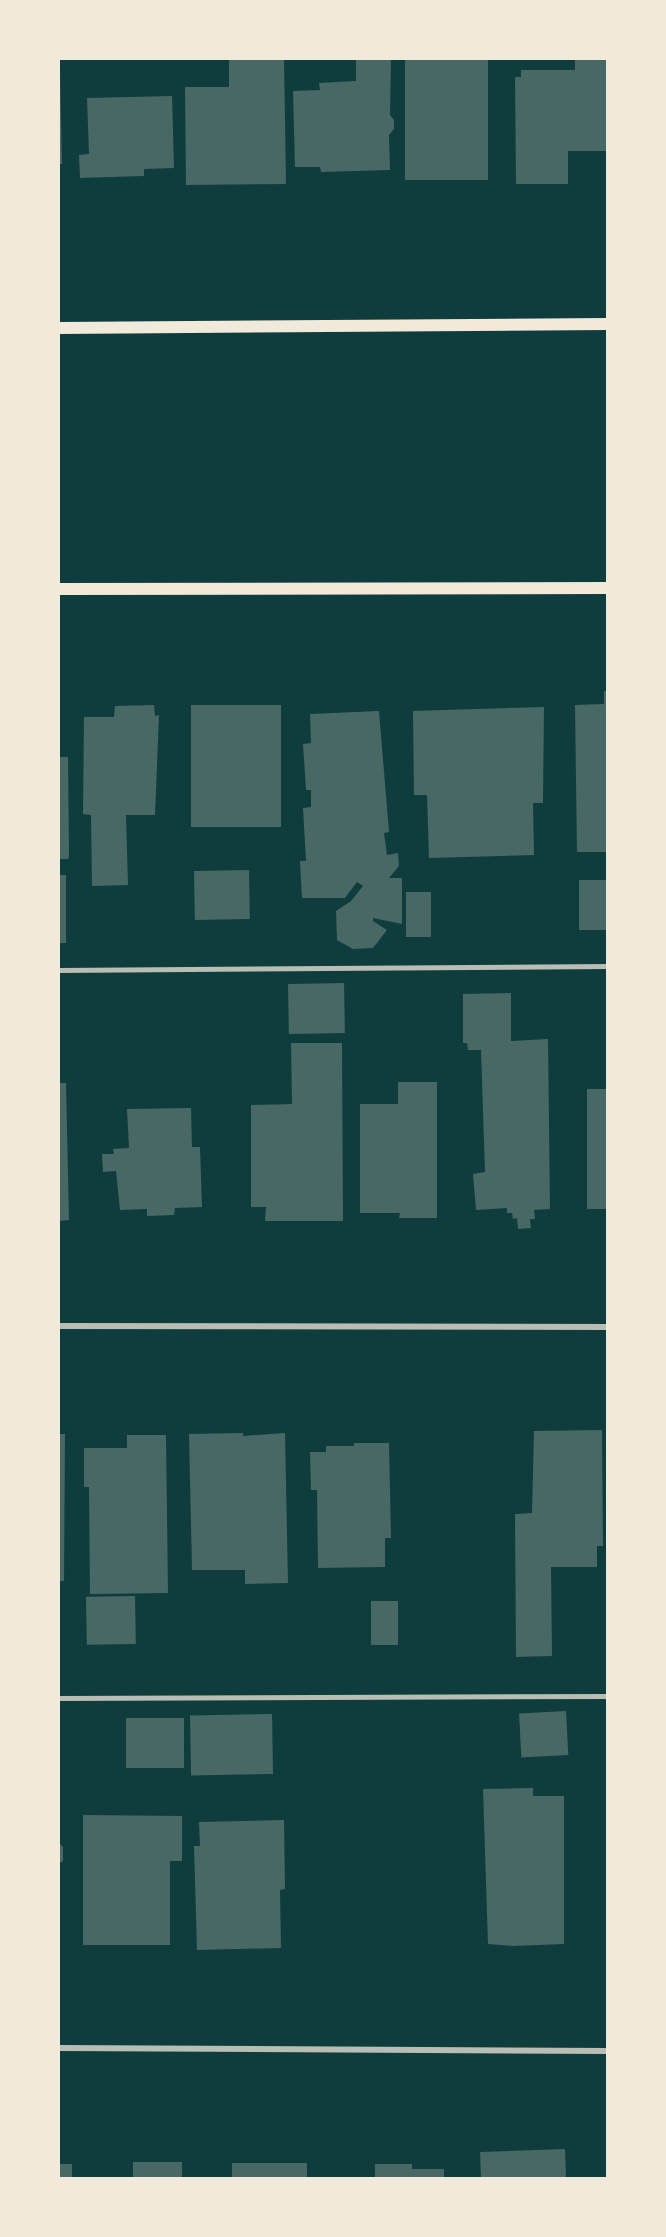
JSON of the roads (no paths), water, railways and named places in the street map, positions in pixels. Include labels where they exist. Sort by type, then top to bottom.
[{"type":"main road","points":[[58,328],[608,324]]},
{"type":"main road","points":[[58,590],[608,588]]},
{"type":"street","points":[[58,1326],[608,1327]]},
{"type":"street","points":[[58,2048],[608,2051]]},
{"type":"lane","points":[[58,970],[608,966]]},
{"type":"lane","points":[[58,1698],[608,1696]]}]
